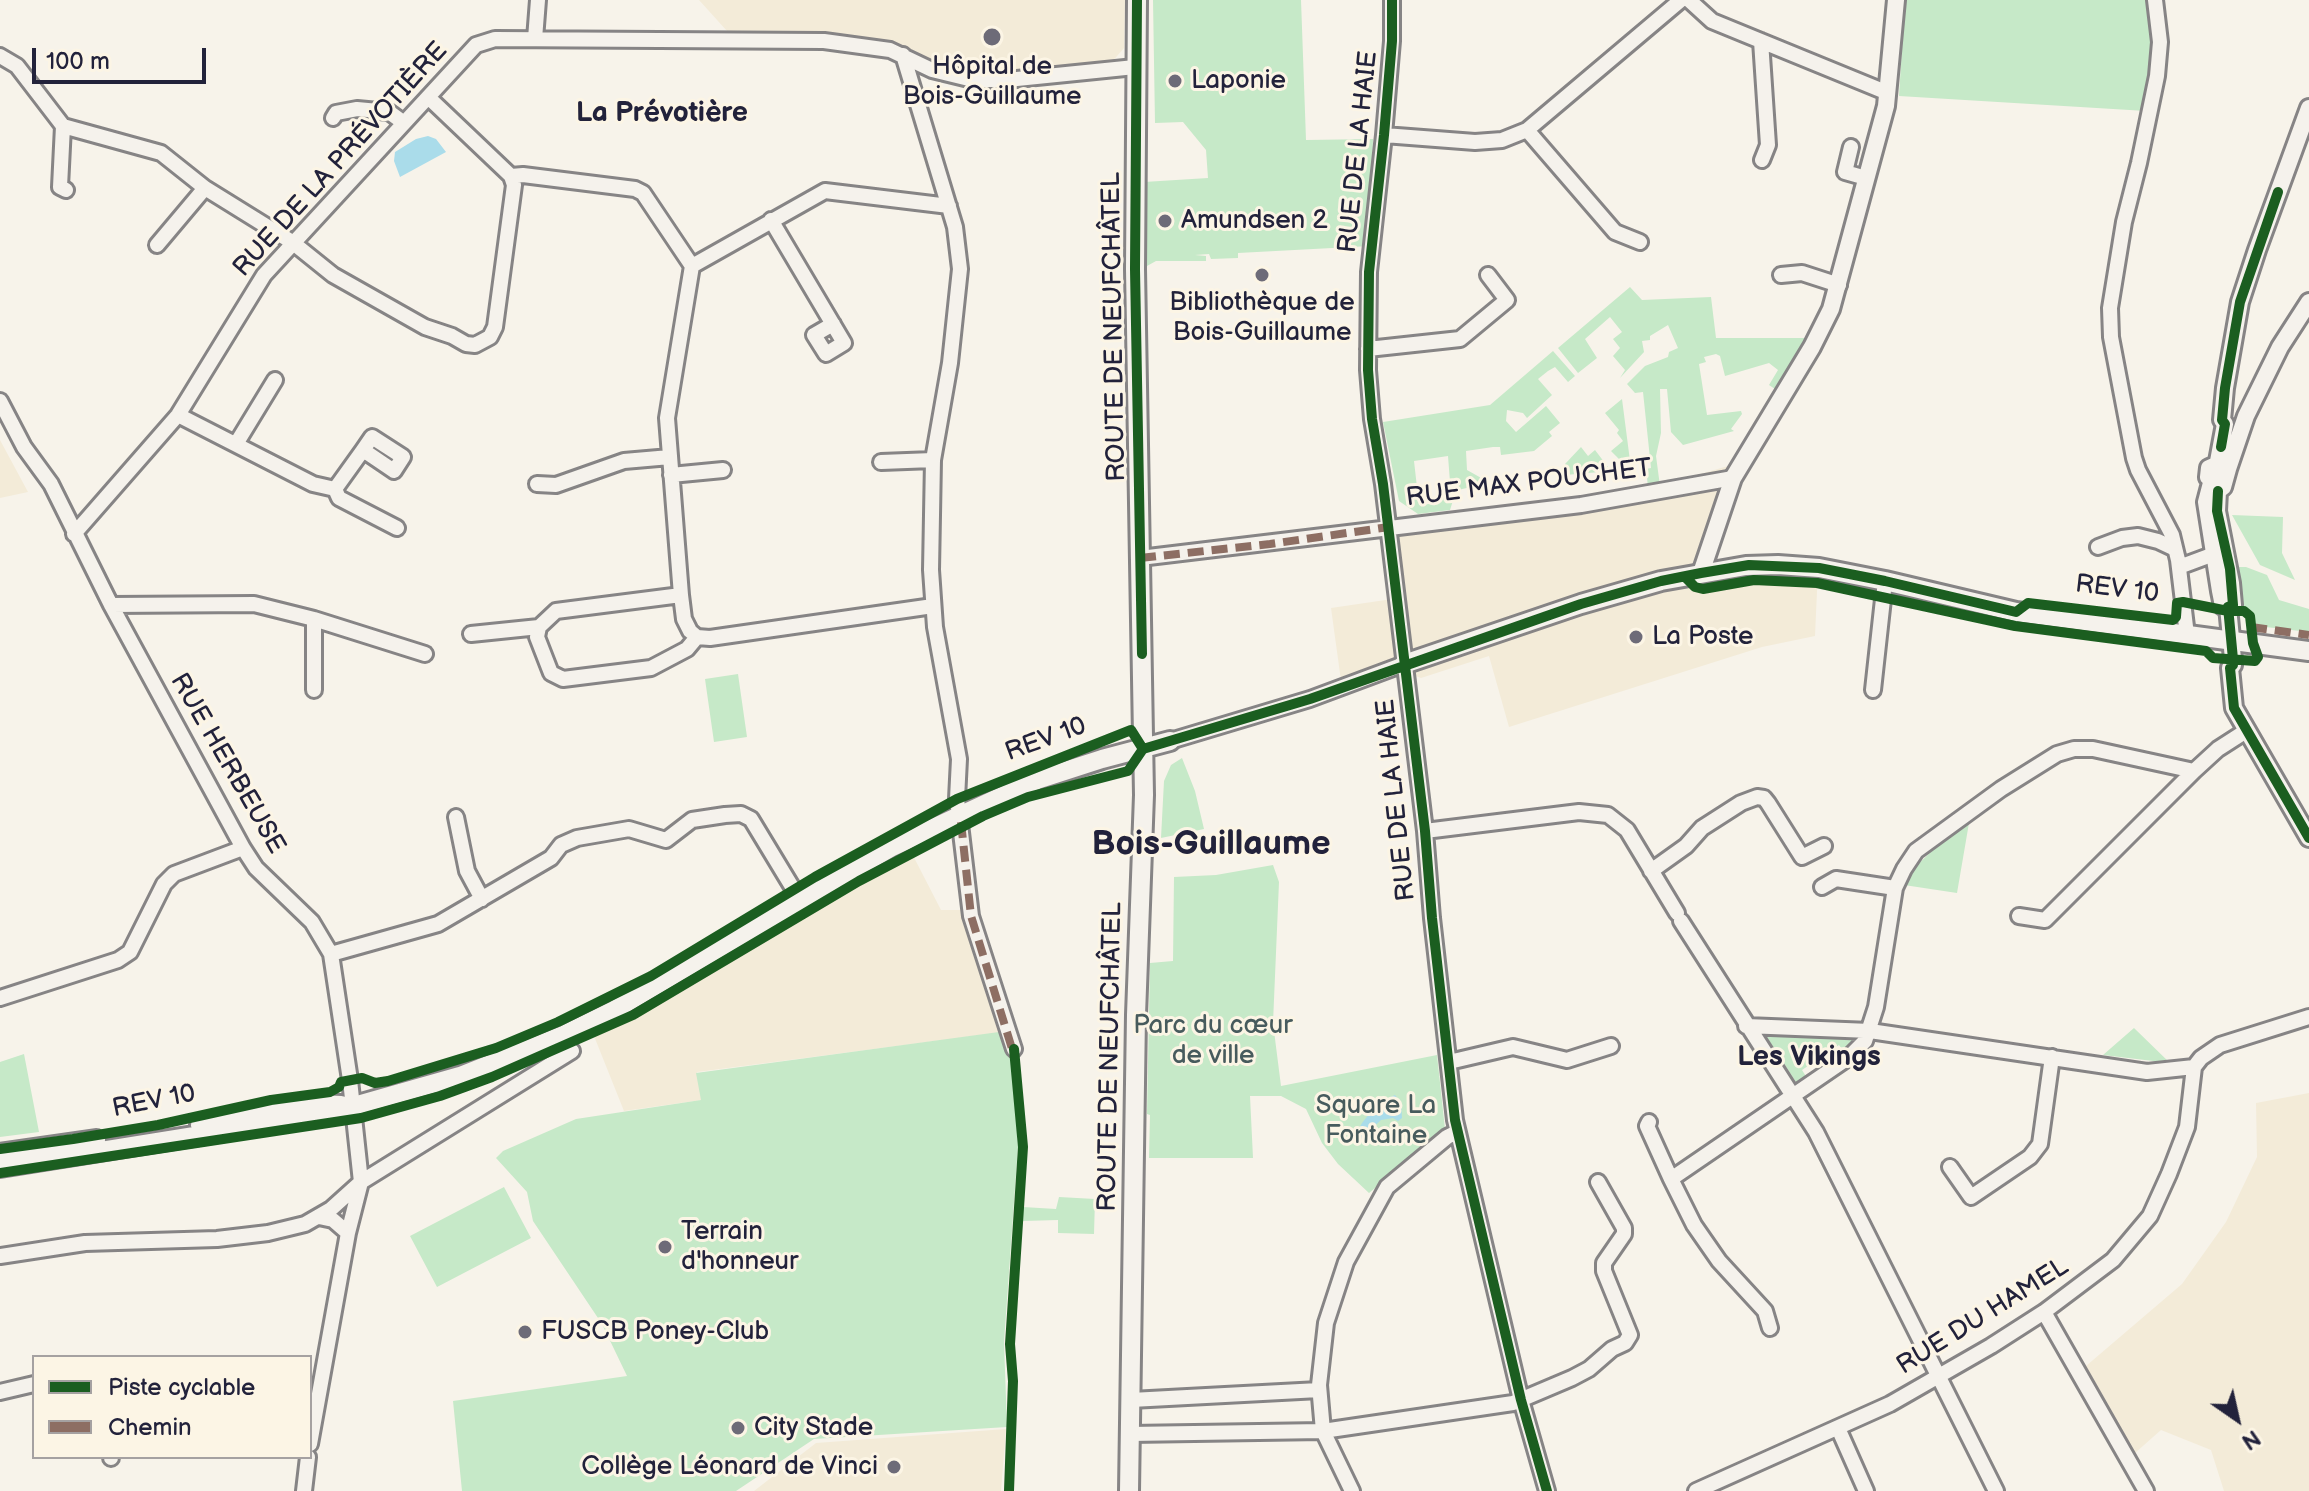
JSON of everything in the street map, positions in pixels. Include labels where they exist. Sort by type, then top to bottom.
[{"type":"main road","name":"ROUTE DE NEUFCHÂTEL","points":[[1129,1491],[1143,749],[1135,67],[1137,0]]},
{"type":"main road","points":[[1404,664],[1581,604],[1701,573],[1778,565],[1819,568],[1885,581],[2016,612],[2309,651]]},
{"type":"main road","points":[[0,1167],[319,1116],[460,1076],[563,1035],[624,1004],[881,852],[961,814],[1037,780],[1170,741]]},
{"type":"main road","points":[[0,1154],[197,1126],[317,1104],[351,1106]]},
{"type":"street","points":[[535,39],[538,0]]},
{"type":"street","name":"RUE DE LA HAIE","points":[[1392,0],[1384,135],[1369,272],[1368,349],[1372,419],[1389,527],[1457,1132],[1521,1400],[1547,1491]]},
{"type":"street","points":[[1384,135],[1475,142],[1502,140],[1527,130],[1681,0]]},
{"type":"street","points":[[1689,0],[1712,21],[1888,93]]},
{"type":"street","points":[[1701,573],[1733,478],[1812,347],[1831,309],[1888,93],[1896,0]]},
{"type":"street","points":[[2155,0],[2160,42],[2157,76],[2124,222],[2110,308],[2111,337],[2134,458],[2172,535],[2187,635]]},
{"type":"street","name":"RUE DE LA PRÉVOTIÈRE","points":[[74,534],[178,415],[264,275],[476,45],[495,39],[824,41],[890,50],[932,70],[973,80],[1007,80],[1135,67]]},
{"type":"street","points":[[1761,41],[1768,145],[1762,160]]},
{"type":"street","points":[[903,55],[955,227],[960,269],[950,363],[933,460],[933,606],[948,709],[959,759],[957,799],[971,916],[1014,1049]]},
{"type":"street","points":[[0,56],[17,66],[63,126],[161,153],[205,188],[292,242],[333,275],[425,327],[475,345],[490,337],[495,327],[514,185],[511,176],[428,97]]},
{"type":"street","points":[[2309,108],[2240,302],[2225,388],[2222,420],[2225,424],[2217,478],[2217,511],[2233,605],[2223,606],[2206,502],[2207,491],[2217,478],[2280,347],[2309,302]]},
{"type":"street","points":[[333,118],[336,113],[357,109],[389,112],[404,123]]},
{"type":"street","points":[[63,126],[60,187],[66,190]]},
{"type":"street","points":[[1527,130],[1615,232],[1640,242]]},
{"type":"street","points":[[1851,147],[1845,172],[1866,178]]},
{"type":"street","points":[[511,176],[537,176],[635,189],[643,193],[692,266],[667,418],[681,595],[684,619],[690,631],[697,637],[710,638],[933,606]]},
{"type":"street","points":[[157,245],[205,188]]},
{"type":"street","points":[[692,266],[825,191],[949,206]]},
{"type":"street","points":[[771,220],[833,324]]},
{"type":"street","points":[[1781,275],[1802,273],[1839,285]]},
{"type":"street","points":[[1368,349],[1460,339],[1507,300],[1488,275]]},
{"type":"street","points":[[236,444],[275,380]]},
{"type":"street","name":"RUE HERBEUSE","points":[[0,401],[24,447],[51,484],[111,605],[243,848],[256,868],[312,922],[331,954],[350,1080],[361,1182],[314,1395],[312,1420]]},
{"type":"street","points":[[178,415],[313,484],[335,489]]},
{"type":"street","points":[[2225,424],[2244,421]]},
{"type":"street","points":[[335,489],[363,450]]},
{"type":"street","points":[[537,484],[556,485],[624,461],[670,457]]},
{"type":"street","points":[[881,462],[933,460]]},
{"type":"street","points":[[671,475],[723,470]]},
{"type":"street","name":"RUE MAX POUCHET","points":[[1140,558],[1581,505],[1733,478]]},
{"type":"street","points":[[335,489],[339,498],[397,528]]},
{"type":"street","points":[[2098,547],[2138,536],[2175,549]]},
{"type":"street","points":[[2179,567],[2214,554]]},
{"type":"street","points":[[1873,690],[1885,581]]},
{"type":"street","points":[[681,595],[556,611],[539,627],[537,637],[551,673],[563,679],[651,668],[687,649],[697,637]]},
{"type":"street","points":[[111,605],[254,604],[314,619],[425,654]]},
{"type":"street","points":[[2228,607],[2234,708],[2309,838]]},
{"type":"street","points":[[314,619],[314,690]]},
{"type":"street","points":[[471,634],[539,627]]},
{"type":"street","points":[[1170,741],[1310,699],[1404,664]]},
{"type":"street","points":[[2019,916],[2045,920],[2194,771],[2218,749],[2246,731]]},
{"type":"street","points":[[1671,1179],[1858,1050],[1870,1031],[1895,888],[1916,851],[2001,789],[2057,754],[2074,749],[2093,749],[2194,771]]},
{"type":"street","points":[[1651,871],[1686,846],[1702,828],[1741,803],[1757,797],[1764,798],[1768,803],[1802,857],[1824,846]]},
{"type":"street","points":[[1425,831],[1579,812],[1608,815],[1627,830],[1746,1026],[1816,1132],[1996,1491]]},
{"type":"street","points":[[331,954],[438,924],[551,858],[561,845],[577,838],[629,829],[666,840],[692,820],[741,814],[751,819],[800,900]]},
{"type":"street","points":[[456,817],[467,871],[482,899]]},
{"type":"street","points":[[0,998],[118,960],[130,952],[164,884],[174,874],[243,848]]},
{"type":"street","points":[[1822,887],[1836,879],[1895,888]]},
{"type":"street","points":[[1746,1026],[1870,1031],[2147,1072],[2194,1067],[2220,1045],[2309,1017]]},
{"type":"street","points":[[1449,1062],[1513,1047],[1567,1060],[1611,1046]]},
{"type":"street","points":[[0,1256],[85,1243],[217,1239],[287,1229],[319,1217],[361,1182],[572,1051]]},
{"type":"street","points":[[1950,1167],[1971,1197],[2030,1157],[2040,1144],[2052,1057]]},
{"type":"street","name":"RUE DU HAMEL","points":[[1696,1491],[1877,1411],[1991,1346],[2044,1312],[2113,1260],[2150,1216],[2181,1147],[2187,1127],[2194,1067]]},
{"type":"street","points":[[1649,1122],[1647,1126],[1694,1225],[1719,1261],[1765,1311],[1770,1328]]},
{"type":"street","points":[[1352,1491],[1323,1431],[1319,1390],[1326,1323],[1346,1262],[1387,1187],[1457,1132]]},
{"type":"street","points":[[1130,1434],[1323,1431],[1521,1400],[1589,1369],[1598,1359],[1629,1340],[1630,1335],[1604,1271],[1604,1263],[1624,1234],[1624,1228],[1598,1182]]},
{"type":"street","points":[[319,1217],[333,1220],[348,1233]]},
{"type":"street","points":[[2044,1312],[2146,1491]]},
{"type":"street","points":[[0,1392],[32,1384]]},
{"type":"street","points":[[1131,1400],[1319,1390]]},
{"type":"street","points":[[1838,1428],[1866,1491]]},
{"type":"street","points":[[304,1491],[308,1459]]},
{"type":"shaded area","name":"Hôpital de Bois-Guillaume","points":[[699,0],[1125,0],[1124,48],[1111,63],[973,74],[930,63],[911,52],[873,39],[846,34],[727,31]]},
{"type":"shaded area","points":[[1746,437],[1757,444],[1736,478],[1700,573],[1818,569],[1815,636],[1762,647],[1509,727],[1489,656],[1421,678],[1405,672],[1342,688],[1331,608],[1406,597],[1397,529],[1666,484],[1728,466]]},
{"type":"shaded area","points":[[0,440],[28,492],[0,498]]},
{"type":"shaded area","points":[[905,840],[941,910],[967,910],[1005,1032],[697,1072],[702,1100],[624,1111],[590,1026]]},
{"type":"shaded area","points":[[2309,1093],[2309,1491],[2224,1491],[2211,1450],[2161,1430],[2135,1453],[2086,1366],[2182,1284],[2226,1222],[2257,1157],[2256,1103]]},
{"type":"shaded area","name":"Collège Léonard de Vinci","points":[[1006,1429],[1001,1491],[754,1491],[816,1443]]},
{"type":"green space","points":[[1153,0],[1301,0],[1306,140],[1373,139],[1370,246],[1238,253],[1238,258],[1211,259],[1209,254],[1195,255],[1206,256],[1206,261],[1156,261],[1147,266],[1144,182],[1208,178],[1206,150],[1183,122],[1155,123]]},
{"type":"green space","points":[[1905,0],[2150,0],[2154,53],[2146,111],[1899,96]]},
{"type":"green space","points":[[1630,287],[1642,300],[1711,297],[1716,338],[1806,338],[1775,389],[1769,385],[1778,370],[1769,363],[1725,376],[1720,356],[1704,357],[1706,362],[1699,364],[1707,415],[1741,411],[1731,429],[1734,431],[1683,445],[1671,432],[1667,389],[1660,389],[1661,433],[1656,456],[1660,486],[1648,487],[1646,469],[1651,468],[1643,392],[1635,393],[1627,384],[1645,366],[1668,357],[1669,352],[1678,348],[1668,325],[1650,336],[1650,340],[1642,341],[1644,352],[1620,378],[1625,370],[1613,356],[1620,348],[1613,339],[1622,332],[1610,317],[1585,339],[1597,358],[1578,373],[1558,348]]},
{"type":"green space","points":[[1553,351],[1575,376],[1568,382],[1555,367],[1548,371],[1538,379],[1552,395],[1527,418],[1523,413],[1507,410],[1506,421],[1516,432],[1546,406],[1560,423],[1549,432],[1552,436],[1534,451],[1501,455],[1500,447],[1493,447],[1466,451],[1467,470],[1483,479],[1484,484],[1458,490],[1450,482],[1448,456],[1414,461],[1419,505],[1439,503],[1438,488],[1447,486],[1455,494],[1450,510],[1418,514],[1399,501],[1383,422],[1490,405]]},
{"type":"green space","points":[[1622,399],[1630,461],[1625,465],[1611,451],[1623,441],[1617,433],[1619,430],[1605,413]]},
{"type":"green space","points":[[1581,447],[1588,456],[1595,450],[1611,471],[1565,475],[1565,464]]},
{"type":"green space","points":[[2232,515],[2283,517],[2282,553],[2295,580],[2260,565]]},
{"type":"green space","points":[[2236,567],[2246,567],[2267,575],[2279,600],[2309,609],[2309,632],[2257,626],[2251,611],[2242,607]]},
{"type":"green space","points":[[738,674],[747,737],[714,742],[705,679]]},
{"type":"green space","points":[[1182,758],[1195,791],[1204,829],[1161,838],[1164,781],[1171,765]]},
{"type":"green space","points":[[1969,823],[1957,893],[1904,885],[1910,872],[1942,841]]},
{"type":"green space","name":"Parc du cœur de ville","points":[[1273,865],[1279,882],[1273,1023],[1281,1086],[1437,1055],[1445,1129],[1369,1193],[1338,1164],[1322,1143],[1306,1109],[1281,1096],[1250,1096],[1253,1158],[1149,1158],[1150,963],[1173,961],[1174,877],[1216,875]]},
{"type":"green space","points":[[2134,1028],[2170,1063],[2103,1055]]},
{"type":"green space","points":[[999,1032],[1012,1055],[1018,1146],[1004,1342],[1007,1427],[814,1439],[736,1491],[462,1491],[453,1401],[627,1376],[602,1324],[533,1221],[527,1192],[496,1158],[503,1151],[576,1119],[701,1100],[696,1073]]},
{"type":"green space","points":[[1764,1033],[1847,1034],[1856,1044],[1844,1052],[1839,1045],[1802,1070],[1807,1078],[1798,1085]]},
{"type":"green space","points":[[24,1054],[39,1132],[0,1137],[0,1062]]},
{"type":"green space","points":[[504,1187],[531,1238],[437,1287],[410,1236]]},
{"type":"green space","points":[[1059,1197],[1095,1199],[1094,1234],[1058,1233],[1058,1220],[1023,1221],[1023,1207],[1056,1209]]},
{"type":"water","points":[[428,136],[436,139],[446,152],[400,177],[394,161],[395,152],[416,139]]},
{"type":"water","points":[[1395,1095],[1401,1103],[1402,1118],[1398,1121],[1393,1118],[1381,1120],[1356,1141],[1362,1123],[1378,1103]]},
{"type":"marked path","points":[[1140,558],[1389,527]]},
{"type":"marked path","points":[[2251,627],[2309,635]]},
{"type":"marked path","points":[[961,822],[971,916],[1014,1055]]},
{"type":"cycle path","points":[[1137,0],[1135,269],[1142,654]]},
{"type":"cycle path","points":[[1392,0],[1392,41],[1369,272],[1368,370],[1372,419],[1383,484],[1425,831],[1455,1120],[1521,1400],[1547,1491]]},
{"type":"cycle path","points":[[2221,447],[2225,424],[2222,420],[2225,388],[2240,302],[2278,192]]},
{"type":"cycle path","points":[[2218,491],[2217,511],[2230,569],[2233,605],[2228,607],[2234,708],[2309,838]]},
{"type":"cycle path","name":"REV 10","points":[[1143,749],[1310,699],[1581,604],[1661,581],[1749,565],[1819,568],[2016,612],[2028,603],[2173,620],[2177,603],[2183,602],[2244,611],[2250,616],[2258,657],[2255,661],[2213,658],[2206,651],[2015,626],[1817,583],[1754,580],[1703,589],[1695,587],[1685,577]]},
{"type":"cycle path","name":"REV 10","points":[[0,1149],[158,1125],[271,1100],[330,1092],[341,1082],[362,1078],[375,1083],[388,1081],[496,1048],[558,1022],[651,976],[815,877],[957,799],[1131,730],[1143,749]]},
{"type":"cycle path","points":[[0,1173],[361,1118],[440,1096],[492,1077],[633,1015],[859,881],[983,816],[1028,797],[1128,771],[1143,749]]},
{"type":"cycle path","points":[[1009,1491],[1013,1381],[1010,1344],[1023,1147],[1014,1049]]},
{"type":"place","name":"Hôpital de Bois-Guillaume","points":[[992,37]]},
{"type":"place","name":"Laponie","points":[[1175,81]]},
{"type":"place","name":"Amundsen 2","points":[[1165,221]]},
{"type":"place","name":"Bibliothèque de Bois-Guillaume","points":[[1262,275]]},
{"type":"place","name":"La Poste","points":[[1636,637]]},
{"type":"place","name":"Terrain d'honneur","points":[[665,1247]]},
{"type":"place","name":"FUSCB Poney-Club","points":[[525,1332]]},
{"type":"place","name":"City Stade","points":[[738,1428]]},
{"type":"place","name":"Collège Léonard de Vinci","points":[[894,1467]]},
{"type":"district","name":"La Prévotière","points":[[662,114]]},
{"type":"district","name":"Bois-Guillaume","points":[[1211,845]]},
{"type":"district","name":"Les Vikings","points":[[1809,1058]]},
{"type":"park label","name":"Square La Fontaine","points":[[1376,1121]]}]
